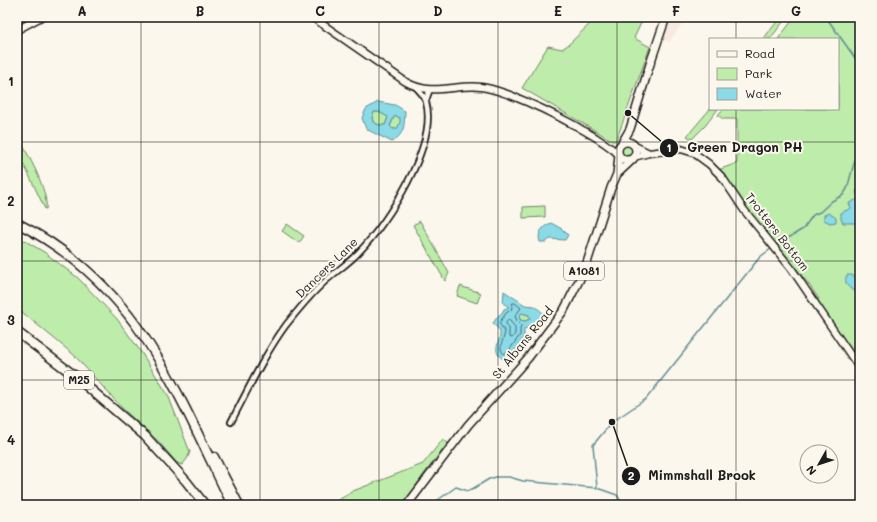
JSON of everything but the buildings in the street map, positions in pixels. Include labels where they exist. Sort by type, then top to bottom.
[{"type":"highway","points":[[17,222],[58,247],[80,264],[99,281],[131,316],[154,350],[188,413],[232,505]]},
{"type":"highway","name":"M25","points":[[17,332],[75,376],[145,436],[186,481],[205,505]]},
{"type":"highway","points":[[188,413],[202,434],[239,505]]},
{"type":"highway","name":"M25","points":[[138,430],[142,438],[172,471],[198,505]]},
{"type":"main road","points":[[630,129],[637,150],[634,158],[625,160],[619,155],[618,149],[630,129],[666,17]]},
{"type":"main road","points":[[621,144],[627,142],[635,145]]},
{"type":"main road","name":"St Albans Road","points":[[407,505],[468,425],[528,358],[564,310],[585,270],[611,188],[617,174],[619,155]]},
{"type":"main road","name":"St Albans Road","points":[[617,174],[634,158]]},
{"type":"street","points":[[17,30],[41,17]]},
{"type":"street","points":[[312,17],[416,87],[430,90],[472,86],[492,89],[541,107],[606,143],[619,155]]},
{"type":"street","points":[[416,87],[426,100]]},
{"type":"street","name":"Dancers Lane","points":[[231,422],[264,361],[286,325],[328,279],[359,253],[397,202],[418,158],[427,134],[426,100],[430,90]]},
{"type":"street","points":[[606,143],[621,144]]},
{"type":"street","points":[[635,145],[649,153]]},
{"type":"street","name":"Trotters Bottom","points":[[634,158],[649,153],[681,149],[694,153],[702,158],[722,177],[744,210],[805,287],[860,369]]},
{"type":"shaded area","points":[[670,17],[687,17],[669,42],[662,38]]},
{"type":"green space","points":[[18,17],[36,17],[20,26]]},
{"type":"green space","points":[[597,17],[644,17],[634,38],[650,47],[616,141],[613,141],[522,88],[548,46],[562,49]]},
{"type":"green space","points":[[781,17],[787,17],[771,38],[764,38]]},
{"type":"green space","points":[[795,17],[860,17],[860,366],[810,286],[718,170],[737,163],[737,119],[723,119],[718,115],[722,110],[839,110],[839,38],[779,38]]},
{"type":"green space","points":[[709,110],[717,110],[705,126],[692,139],[687,136]]},
{"type":"green space","points":[[374,112],[379,112],[388,117],[385,125],[379,125],[373,122],[372,117]]},
{"type":"green space","points":[[396,116],[400,118],[401,122],[397,129],[393,129],[390,127],[394,117]]},
{"type":"green space","points":[[17,136],[41,182],[46,202],[46,209],[17,152]]},
{"type":"green space","points":[[624,144],[630,144],[634,148],[634,154],[630,158],[624,158],[620,154],[620,148]]},
{"type":"green space","points":[[545,206],[545,217],[523,218],[523,207]]},
{"type":"green space","points":[[420,221],[449,273],[445,281],[413,225]]},
{"type":"green space","points":[[287,224],[304,236],[299,243],[282,231]]},
{"type":"green space","points":[[17,236],[44,252],[78,278],[117,319],[141,352],[168,395],[190,452],[182,465],[177,463],[158,441],[122,408],[74,355],[17,308]]},
{"type":"green space","points":[[460,286],[481,293],[477,303],[457,296]]},
{"type":"green space","points":[[522,313],[529,315],[530,319],[525,321],[520,320],[519,315]]},
{"type":"green space","points":[[443,439],[448,443],[424,474],[403,505],[330,505],[353,491],[423,464]]},
{"type":"water","points":[[378,102],[395,105],[405,111],[402,132],[392,142],[366,129],[362,118],[366,109]],"holes":[[[374,112],[379,112],[388,117],[385,125],[379,125],[373,122],[372,117]],[[396,116],[400,118],[400,122],[397,129],[393,129],[390,126],[394,117]]]},
{"type":"water","points":[[860,188],[860,223],[843,223],[841,213],[851,208],[849,203],[858,199],[856,191]]},
{"type":"water","points":[[829,213],[836,218],[836,222],[830,223],[824,220],[824,215]]},
{"type":"water","points":[[551,223],[562,229],[568,235],[565,240],[550,239],[546,242],[540,242],[539,236],[541,231],[545,226]]},
{"type":"water","points":[[847,275],[852,275],[857,279],[860,284],[860,293],[854,291],[847,285]]},
{"type":"water","points":[[504,291],[525,305],[535,306],[545,315],[534,327],[524,329],[524,337],[518,347],[509,356],[503,359],[497,353],[500,332],[493,323],[504,309],[509,307],[503,303]],"holes":[[[522,313],[529,315],[530,319],[525,321],[520,320],[519,315]]]},
{"type":"waterway","points":[[826,17],[860,65]]},
{"type":"waterway","points":[[775,246],[803,229],[813,215],[820,212],[832,201],[843,195],[847,189],[856,156],[860,153]]},
{"type":"waterway","points":[[431,505],[456,487],[468,491],[489,479],[496,477],[509,477],[523,481],[597,488],[593,445],[612,422],[646,399],[760,257],[772,248]]},
{"type":"waterway","points":[[597,488],[617,495],[623,505]]},
{"type":"waterway","points":[[387,505],[389,501],[405,503]]},
{"type":"place","name":"Green Dragon PH","points":[[628,113]]},
{"type":"place","name":"Mimmshall Brook","points":[[612,422]]}]
